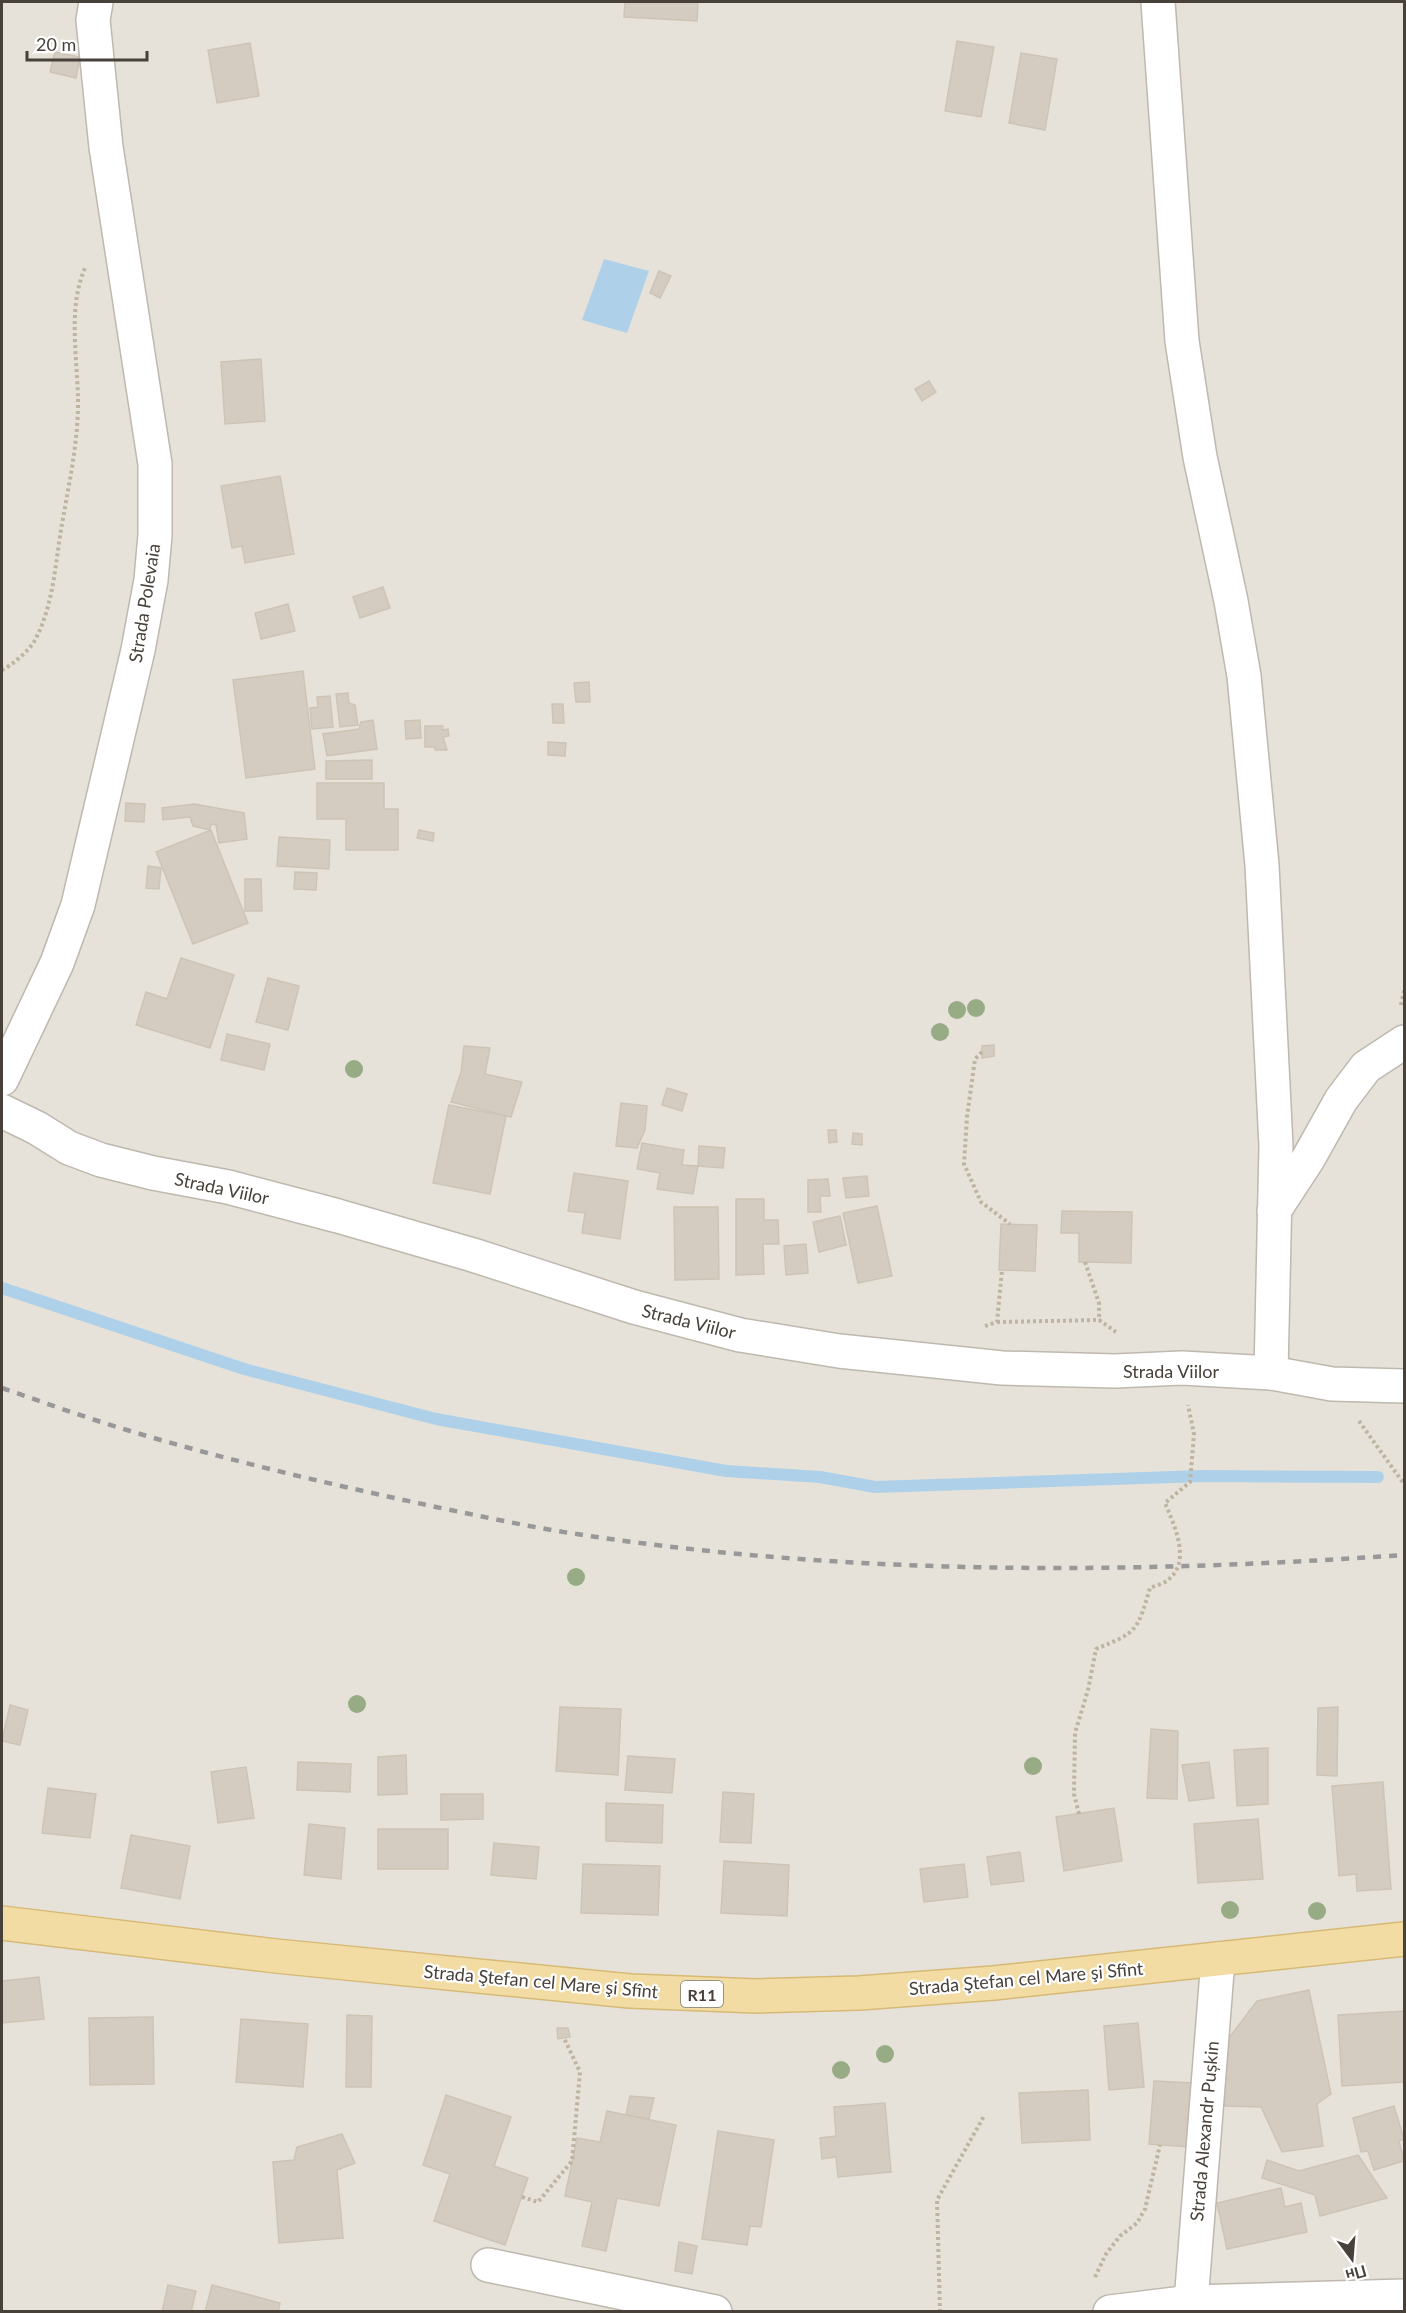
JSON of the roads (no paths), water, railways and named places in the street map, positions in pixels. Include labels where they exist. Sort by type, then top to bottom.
[{"type":"main road","name":"Strada Ştefan cel Mare şi Sfînt","points":[[2,1923],[276,1956],[630,1991],[757,1996],[994,1983],[1404,1939]]},
{"type":"street","name":"Strada Polevaia","points":[[2,1079],[57,963],[78,905],[138,650],[151,580],[155,535],[155,464],[106,147],[93,20],[96,2]]},
{"type":"street","points":[[1158,2],[1182,341],[1200,458],[1231,601],[1244,676],[1263,865],[1276,1146],[1271,1373]]},
{"type":"street","points":[[1274,1211],[1308,1159],[1341,1100],[1366,1067],[1404,1041]]},
{"type":"street","name":"Strada Viilor","points":[[2,1111],[37,1128],[69,1148],[101,1160],[153,1173],[228,1187],[338,1216],[473,1255],[634,1307],[740,1335],[838,1351],[1002,1368],[1115,1371],[1177,1368],[1271,1373],[1332,1384],[1404,1386]]},
{"type":"street","name":"Strada Alexandr Pușkin","points":[[1191,2302],[1218,1959]]},
{"type":"street","points":[[488,2265],[715,2312]]},
{"type":"street","points":[[1110,2312],[1191,2302],[1404,2296]]},
{"type":"water","points":[[604,259],[649,271],[627,333],[582,320]]},
{"type":"waterway","points":[[2,1288],[244,1369],[436,1419],[726,1471],[820,1477],[875,1487],[1203,1476],[1378,1477]]},
{"type":"railway","points":[[2,1388],[156,1439],[315,1480],[528,1526],[685,1548],[788,1558],[993,1568],[1199,1566],[1404,1555]]}]
